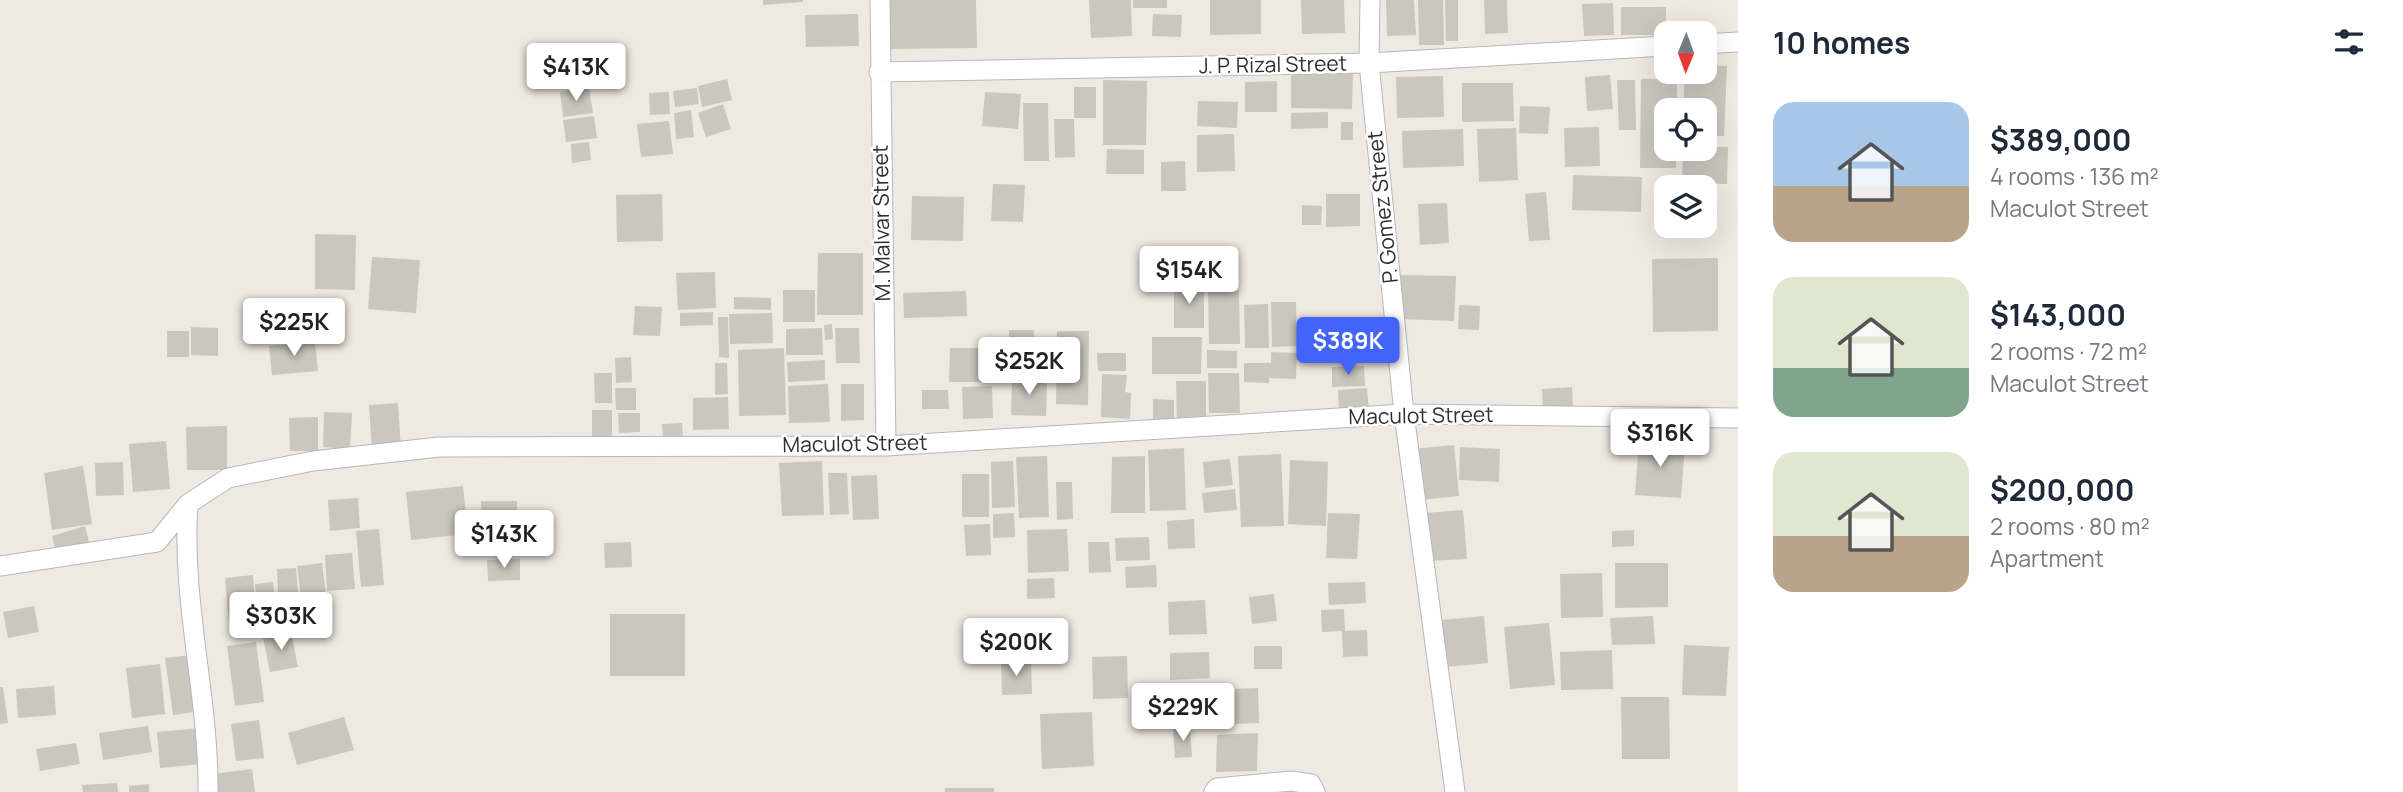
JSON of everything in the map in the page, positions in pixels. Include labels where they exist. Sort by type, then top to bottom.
[{"type":"street","name":"M. Malvar Street","points":[[880,0],[886,446]]},
{"type":"street","name":"P. Gomez Street","points":[[1370,0],[1369,64],[1404,414],[1455,792]]},
{"type":"street","points":[[1717,43],[1738,42]]},
{"type":"street","name":"J. P. Rizal Street","points":[[879,72],[1369,64],[1654,47]]},
{"type":"street","name":"Maculot Street","points":[[0,566],[157,542],[188,504],[228,478],[313,461],[439,447],[886,446],[1404,414],[1738,418]]},
{"type":"street","points":[[188,504],[187,566],[208,756],[208,792]]},
{"type":"street","points":[[1214,792],[1217,788],[1291,781],[1311,785],[1315,792]]},
{"type":"building","points":[[763,0],[803,0],[803,2],[763,5]]},
{"type":"building","points":[[887,0],[976,0],[977,48],[888,49]]},
{"type":"building","points":[[1089,0],[1131,0],[1132,36],[1091,38]]},
{"type":"building","points":[[1133,0],[1167,0],[1167,8],[1133,8]]},
{"type":"building","points":[[1210,0],[1261,0],[1261,34],[1210,35]]},
{"type":"building","points":[[1301,0],[1344,0],[1345,33],[1302,34]]},
{"type":"building","points":[[1386,0],[1414,0],[1416,35],[1387,36]]},
{"type":"building","points":[[1418,0],[1443,0],[1444,45],[1419,45]]},
{"type":"building","points":[[1445,0],[1458,0],[1458,41],[1446,41]]},
{"type":"building","points":[[1484,0],[1507,0],[1508,33],[1485,34]]},
{"type":"building","points":[[1613,3],[1614,35],[1584,36],[1582,4]]},
{"type":"building","points":[[1621,7],[1666,7],[1666,21],[1654,21],[1654,35],[1621,35]]},
{"type":"building","points":[[858,14],[859,46],[806,47],[805,15]]},
{"type":"building","points":[[1153,14],[1182,15],[1181,37],[1152,36]]},
{"type":"building","points":[[1717,66],[1727,66],[1724,136],[1717,136],[1717,98],[1684,98],[1684,84],[1717,84]]},
{"type":"building","points":[[1291,73],[1353,74],[1352,109],[1291,108]]},
{"type":"building","points":[[1610,75],[1613,109],[1587,111],[1585,77]]},
{"type":"building","points":[[1443,76],[1444,117],[1397,118],[1396,77]]},
{"type":"building","points":[[727,79],[732,100],[702,107],[698,86]]},
{"type":"building","points":[[1641,79],[1654,79],[1654,84],[1677,84],[1677,98],[1654,98],[1654,161],[1676,161],[1676,168],[1640,168]]},
{"type":"building","points":[[1103,80],[1147,81],[1146,145],[1103,145]]},
{"type":"building","points":[[1617,80],[1635,80],[1636,130],[1619,130]]},
{"type":"building","points":[[1277,81],[1277,112],[1245,112],[1245,82]]},
{"type":"building","points":[[1462,83],[1513,83],[1514,121],[1462,122]]},
{"type":"building","points":[[1074,87],[1096,87],[1096,118],[1074,118]]},
{"type":"building","points":[[589,88],[593,113],[563,117],[560,92]]},
{"type":"building","points":[[697,88],[699,104],[675,107],[673,91]]},
{"type":"building","points":[[669,92],[670,114],[650,115],[649,93]]},
{"type":"building","points":[[985,92],[1021,94],[1018,129],[982,126]]},
{"type":"building","points":[[1198,101],[1238,102],[1237,128],[1197,126]]},
{"type":"building","points":[[1023,103],[1048,103],[1049,161],[1024,161]]},
{"type":"building","points":[[723,104],[731,129],[706,137],[698,113]]},
{"type":"building","points":[[1520,106],[1550,107],[1548,134],[1519,133]]},
{"type":"building","points":[[691,110],[694,137],[676,139],[674,113]]},
{"type":"building","points":[[1328,112],[1328,128],[1291,129],[1291,113]]},
{"type":"building","points":[[594,116],[597,138],[566,142],[563,120]]},
{"type":"building","points":[[1054,119],[1074,119],[1075,157],[1055,158]]},
{"type":"building","points":[[669,121],[673,154],[641,157],[637,124]]},
{"type":"building","points":[[1341,122],[1353,122],[1353,140],[1341,140]]},
{"type":"building","points":[[1599,127],[1600,166],[1565,167],[1564,128]]},
{"type":"building","points":[[1516,128],[1518,180],[1479,182],[1477,129]]},
{"type":"building","points":[[1463,129],[1464,166],[1403,168],[1402,131]]},
{"type":"building","points":[[1234,134],[1235,171],[1197,172],[1197,135]]},
{"type":"building","points":[[589,142],[591,160],[572,163],[571,144]]},
{"type":"building","points":[[1717,147],[1728,147],[1727,184],[1717,184],[1717,175],[1682,175],[1683,161],[1717,161]]},
{"type":"building","points":[[1107,149],[1144,150],[1144,174],[1106,174]]},
{"type":"building","points":[[1185,161],[1186,191],[1161,191],[1161,162]]},
{"type":"building","points":[[1573,175],[1642,177],[1641,212],[1572,210]]},
{"type":"building","points":[[993,184],[1025,185],[1023,222],[991,221]]},
{"type":"building","points":[[1546,192],[1550,240],[1529,241],[1525,194]]},
{"type":"building","points":[[662,194],[663,241],[617,242],[616,195]]},
{"type":"building","points":[[1326,194],[1360,194],[1360,226],[1326,227]]},
{"type":"building","points":[[912,196],[964,197],[963,241],[911,240]]},
{"type":"building","points":[[1447,203],[1449,243],[1420,245],[1418,204]]},
{"type":"building","points":[[1302,205],[1322,206],[1321,225],[1302,225]]},
{"type":"building","points":[[315,234],[356,235],[355,290],[315,289]]},
{"type":"building","points":[[818,253],[863,253],[863,315],[817,315]]},
{"type":"building","points":[[372,257],[420,260],[416,313],[368,309]]},
{"type":"building","points":[[1718,258],[1718,331],[1653,332],[1652,259]]},
{"type":"building","points":[[715,272],[716,308],[678,310],[676,273]]},
{"type":"building","points":[[1399,275],[1456,276],[1454,321],[1398,319]]},
{"type":"building","points":[[1174,283],[1204,283],[1204,328],[1174,328]]},
{"type":"building","points":[[783,290],[815,290],[815,322],[783,322]]},
{"type":"building","points":[[966,291],[967,316],[904,318],[903,293]]},
{"type":"building","points":[[1208,291],[1239,291],[1240,344],[1209,344]]},
{"type":"building","points":[[734,297],[771,298],[771,310],[734,309]]},
{"type":"building","points":[[1271,302],[1296,302],[1297,346],[1272,347]]},
{"type":"building","points":[[1268,304],[1269,348],[1245,348],[1244,305]]},
{"type":"building","points":[[1459,305],[1480,306],[1479,330],[1458,329]]},
{"type":"building","points":[[635,306],[662,307],[660,336],[633,335]]},
{"type":"building","points":[[713,312],[713,325],[680,326],[680,313]]},
{"type":"building","points":[[772,313],[773,343],[730,344],[729,314]]},
{"type":"building","points":[[718,317],[728,317],[729,358],[719,357]]},
{"type":"building","points":[[832,324],[833,339],[825,340],[824,325]]},
{"type":"building","points":[[191,327],[218,328],[218,356],[191,355]]},
{"type":"building","points":[[822,328],[823,355],[786,355],[786,329]]},
{"type":"building","points":[[835,328],[859,328],[860,363],[836,363]]},
{"type":"building","points":[[1009,330],[1034,330],[1033,363],[1009,363]]},
{"type":"building","points":[[167,331],[189,331],[189,357],[167,357]]},
{"type":"building","points":[[1057,331],[1089,331],[1088,405],[1056,404]]},
{"type":"building","points":[[1152,337],[1202,337],[1201,374],[1152,374]]},
{"type":"building","points":[[315,342],[318,371],[272,375],[269,346]]},
{"type":"building","points":[[784,348],[786,415],[739,416],[738,350]]},
{"type":"building","points":[[950,348],[992,348],[992,382],[949,382]]},
{"type":"building","points":[[1207,350],[1237,351],[1237,368],[1207,368]]},
{"type":"building","points":[[1271,352],[1297,353],[1296,379],[1269,378],[1269,383],[1244,382],[1244,363],[1271,363]]},
{"type":"building","points":[[1097,353],[1126,353],[1126,371],[1098,371]]},
{"type":"building","points":[[631,357],[632,382],[616,383],[615,358]]},
{"type":"building","points":[[825,360],[825,380],[788,382],[787,362]]},
{"type":"building","points":[[715,363],[727,363],[728,394],[715,395]]},
{"type":"building","points":[[1364,366],[1365,386],[1332,387],[1332,367]]},
{"type":"building","points":[[594,373],[612,373],[612,403],[595,403]]},
{"type":"building","points":[[1208,373],[1239,373],[1240,413],[1209,413]]},
{"type":"building","points":[[1102,374],[1127,375],[1125,392],[1131,393],[1130,419],[1101,417]]},
{"type":"building","points":[[1012,379],[1047,380],[1046,416],[1011,415]]},
{"type":"building","points":[[1176,381],[1206,381],[1206,426],[1177,426]]},
{"type":"building","points":[[828,384],[830,422],[789,423],[788,386]]},
{"type":"building","points":[[841,384],[864,384],[864,420],[841,421]]},
{"type":"building","points":[[992,386],[993,418],[963,419],[962,387]]},
{"type":"building","points":[[1572,387],[1573,410],[1543,412],[1542,389]]},
{"type":"building","points":[[615,388],[636,388],[636,410],[616,410]]},
{"type":"building","points":[[1367,388],[1369,412],[1339,414],[1338,390]]},
{"type":"building","points":[[922,390],[948,390],[949,409],[922,409]]},
{"type":"building","points":[[728,397],[729,429],[693,430],[693,398]]},
{"type":"building","points":[[1153,399],[1174,400],[1174,425],[1153,425]]},
{"type":"building","points":[[398,403],[401,449],[372,451],[369,405]]},
{"type":"building","points":[[592,410],[612,410],[612,443],[592,443]]},
{"type":"building","points":[[324,412],[352,413],[350,449],[323,447]]},
{"type":"building","points":[[618,413],[640,413],[640,432],[619,433]]},
{"type":"building","points":[[318,417],[318,451],[290,451],[289,418]]},
{"type":"building","points":[[682,423],[683,439],[663,440],[662,424]]},
{"type":"building","points":[[227,426],[227,470],[187,470],[186,427]]},
{"type":"building","points":[[1639,440],[1685,444],[1681,498],[1635,495]]},
{"type":"building","points":[[166,441],[170,489],[133,492],[129,444]]},
{"type":"building","points":[[1454,445],[1459,496],[1418,500],[1413,449]]},
{"type":"building","points":[[1460,447],[1500,449],[1499,482],[1459,480]]},
{"type":"building","points":[[1184,448],[1186,510],[1150,511],[1148,450]]},
{"type":"building","points":[[1281,454],[1284,526],[1241,527],[1238,456]]},
{"type":"building","points":[[1047,456],[1049,517],[1019,518],[1016,457]]},
{"type":"building","points":[[1145,456],[1145,513],[1111,513],[1112,457]]},
{"type":"building","points":[[1230,459],[1233,485],[1205,488],[1203,462]]},
{"type":"building","points":[[1290,460],[1328,462],[1326,526],[1288,524]]},
{"type":"building","points":[[822,461],[824,515],[782,516],[779,463]]},
{"type":"building","points":[[1013,461],[1015,507],[992,508],[991,462]]},
{"type":"building","points":[[123,462],[124,495],[96,496],[95,463]]},
{"type":"building","points":[[83,466],[92,524],[52,530],[44,473]]},
{"type":"building","points":[[828,473],[847,473],[849,514],[830,515]]},
{"type":"building","points":[[962,474],[989,474],[989,517],[962,517]]},
{"type":"building","points":[[877,475],[879,519],[853,520],[851,476]]},
{"type":"building","points":[[1056,482],[1072,482],[1073,519],[1057,520]]},
{"type":"building","points":[[463,486],[468,534],[411,540],[406,492]]},
{"type":"building","points":[[1235,489],[1237,510],[1204,513],[1202,493]]},
{"type":"building","points":[[358,498],[360,528],[330,531],[328,500]]},
{"type":"building","points":[[481,501],[517,501],[518,551],[482,551]]},
{"type":"building","points":[[1463,510],[1467,559],[1428,561],[1425,513]]},
{"type":"building","points":[[1014,513],[1015,537],[993,538],[993,514]]},
{"type":"building","points":[[1328,513],[1360,514],[1357,559],[1326,558]]},
{"type":"building","points":[[1194,519],[1195,548],[1168,549],[1167,521]]},
{"type":"building","points":[[990,524],[991,555],[966,556],[964,525]]},
{"type":"building","points":[[85,526],[89,542],[56,551],[52,536]]},
{"type":"building","points":[[379,529],[384,585],[361,587],[356,531]]},
{"type":"building","points":[[1067,529],[1069,571],[1028,573],[1027,530]]},
{"type":"building","points":[[1634,530],[1634,546],[1612,547],[1612,531]]},
{"type":"building","points":[[1149,537],[1150,560],[1116,561],[1115,538]]},
{"type":"building","points":[[631,542],[632,567],[605,568],[604,543]]},
{"type":"building","points":[[1088,542],[1109,542],[1111,572],[1089,573]]},
{"type":"building","points":[[352,553],[355,589],[327,591],[325,555]]},
{"type":"building","points":[[520,559],[520,580],[488,581],[487,560]]},
{"type":"building","points":[[322,563],[326,595],[301,597],[297,566]]},
{"type":"building","points":[[1615,563],[1668,563],[1668,607],[1615,608]]},
{"type":"building","points":[[1156,565],[1157,587],[1126,588],[1125,567]]},
{"type":"building","points":[[296,568],[298,593],[278,593],[277,569]]},
{"type":"building","points":[[1602,573],[1603,617],[1561,618],[1560,574]]},
{"type":"building","points":[[253,575],[257,621],[229,623],[225,578]]},
{"type":"building","points":[[1054,578],[1055,598],[1027,599],[1027,579]]},
{"type":"building","points":[[273,582],[275,603],[257,604],[255,584]]},
{"type":"building","points":[[1365,582],[1366,603],[1329,605],[1328,583]]},
{"type":"building","points":[[1274,594],[1277,621],[1252,624],[1249,597]]},
{"type":"building","points":[[1205,600],[1207,634],[1169,635],[1168,602]]},
{"type":"building","points":[[34,606],[39,632],[8,638],[3,612]]},
{"type":"building","points":[[1344,609],[1345,631],[1367,630],[1368,656],[1343,657],[1342,631],[1322,632],[1321,610]]},
{"type":"building","points":[[610,614],[685,614],[685,676],[610,676]]},
{"type":"building","points":[[1484,616],[1488,663],[1446,667],[1441,620]]},
{"type":"building","points":[[1653,616],[1655,644],[1612,645],[1610,618]]},
{"type":"building","points":[[1549,623],[1555,685],[1510,689],[1504,627]]},
{"type":"building","points":[[291,632],[298,667],[270,672],[263,638]]},
{"type":"building","points":[[256,642],[264,702],[235,706],[227,646]]},
{"type":"building","points":[[1684,645],[1729,647],[1726,696],[1682,695]]},
{"type":"building","points":[[1254,646],[1282,646],[1282,669],[1254,669]]},
{"type":"building","points":[[1612,650],[1613,689],[1561,690],[1560,652]]},
{"type":"building","points":[[1209,652],[1210,678],[1170,680],[1170,653]]},
{"type":"building","points":[[192,655],[200,711],[173,715],[165,658]]},
{"type":"building","points":[[1127,656],[1128,698],[1093,699],[1092,657]]},
{"type":"building","points":[[1031,661],[1032,694],[1002,695],[1001,662]]},
{"type":"building","points":[[160,664],[165,714],[132,718],[126,668]]},
{"type":"building","points":[[54,686],[56,715],[18,718],[16,689]]},
{"type":"building","points":[[0,687],[3,687],[8,723],[0,724]]},
{"type":"building","points":[[1258,688],[1259,723],[1233,724],[1232,689]]},
{"type":"building","points":[[1229,690],[1230,722],[1200,723],[1199,691]]},
{"type":"building","points":[[1621,697],[1669,697],[1670,759],[1622,759]]},
{"type":"building","points":[[1092,712],[1094,766],[1042,769],[1040,714]]},
{"type":"building","points":[[344,717],[354,750],[297,765],[288,733]]},
{"type":"building","points":[[259,720],[264,758],[236,761],[231,724]]},
{"type":"building","points":[[148,726],[152,752],[103,760],[99,733]]},
{"type":"building","points":[[200,728],[204,764],[160,768],[157,732]]},
{"type":"building","points":[[1190,728],[1192,757],[1175,758],[1173,729]]},
{"type":"building","points":[[1258,733],[1257,771],[1216,772],[1217,735]]},
{"type":"building","points":[[76,743],[80,764],[40,771],[36,749]]},
{"type":"building","points":[[252,769],[255,792],[215,792],[213,774]]},
{"type":"building","points":[[117,783],[118,792],[83,792],[82,785]]},
{"type":"building","points":[[149,784],[149,792],[129,792],[129,786]]},
{"type":"building","points":[[945,788],[994,788],[994,792],[945,792]]}]
